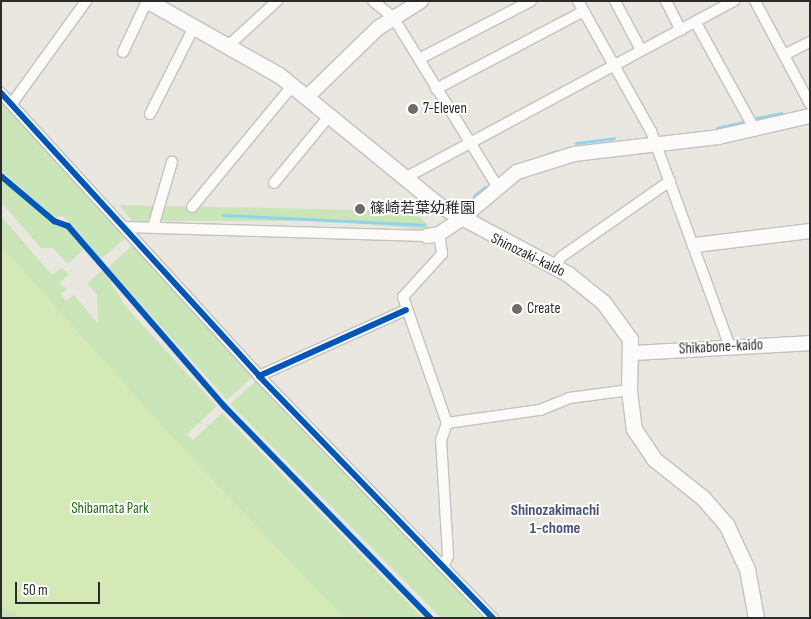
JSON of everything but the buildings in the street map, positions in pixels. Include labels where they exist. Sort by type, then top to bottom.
[{"type":"main road","name":"Shinozaki-kaido","points":[[148,1],[293,85],[405,178],[460,220],[555,266],[579,281],[614,314],[630,339],[632,353],[629,390],[630,415],[641,443],[665,470],[715,510],[734,536],[747,569],[756,618]]},
{"type":"street","points":[[13,102],[86,1]]},
{"type":"street","points":[[123,52],[148,1]]},
{"type":"street","points":[[228,46],[277,1]]},
{"type":"street","points":[[373,1],[393,17],[498,188]]},
{"type":"street","points":[[307,97],[344,56],[393,17],[422,1]]},
{"type":"street","points":[[419,59],[531,1]]},
{"type":"street","points":[[578,1],[656,144],[730,347]]},
{"type":"street","points":[[615,1],[642,50]]},
{"type":"street","points":[[666,1],[681,30]]},
{"type":"street","points":[[405,178],[468,140],[696,23],[734,1]]},
{"type":"street","points":[[755,1],[810,104]]},
{"type":"street","points":[[436,89],[584,11]]},
{"type":"street","points":[[696,23],[755,130]]},
{"type":"street","points":[[150,114],[194,27]]},
{"type":"street","points":[[784,55],[810,42]]},
{"type":"street","points":[[192,208],[293,85]]},
{"type":"street","points":[[1,93],[13,102],[259,376],[493,618]]},
{"type":"street","points":[[274,183],[330,114]]},
{"type":"street","points":[[124,226],[433,235],[460,220],[517,172],[574,154],[755,130],[810,116]]},
{"type":"street","points":[[153,227],[172,162]]},
{"type":"street","points":[[555,266],[561,257],[670,181]]},
{"type":"street","points":[[694,245],[810,231]]},
{"type":"street","points":[[433,235],[442,254],[404,292],[406,310],[447,423],[441,440],[448,556],[443,567]]},
{"type":"street","points":[[259,376],[406,310]]},
{"type":"street","name":"Shikabone-kaido","points":[[632,353],[810,343]]},
{"type":"street","points":[[447,423],[540,410],[569,398],[629,390]]},
{"type":"green space","points":[[1,98],[128,236],[101,259],[63,216],[55,218],[1,170]]},
{"type":"green space","points":[[1,179],[70,232],[84,249],[68,264],[53,248],[41,248],[1,202]]},
{"type":"green space","points":[[119,205],[413,211],[433,230],[327,221],[132,221]]},
{"type":"green space","name":"Shibamata Park","points":[[1,216],[52,275],[62,268],[69,275],[59,283],[67,289],[61,294],[66,301],[74,295],[98,324],[97,295],[87,283],[103,270],[126,307],[217,406],[187,434],[193,440],[222,413],[423,618],[1,618]]},
{"type":"green space","points":[[134,244],[253,376],[227,400],[108,267]]},
{"type":"green space","name":"Shibamata Park","points":[[1,246],[173,438],[344,618],[23,618],[1,606]]},
{"type":"green space","points":[[257,380],[350,479],[488,618],[441,618],[230,404]]},
{"type":"waterway","points":[[756,118],[782,113]]},
{"type":"waterway","points":[[717,128],[743,122]]},
{"type":"waterway","points":[[576,143],[614,138]]},
{"type":"waterway","points":[[529,161],[556,151]]},
{"type":"waterway","points":[[474,196],[485,187]]},
{"type":"waterway","points":[[223,215],[424,225]]},
{"type":"cycle path","points":[[1,93],[259,376],[493,618]]},
{"type":"cycle path","points":[[1,176],[54,221],[68,226],[224,406],[430,618]]},
{"type":"cycle path","points":[[259,376],[406,310]]},
{"type":"place","name":"7-Eleven","points":[[413,109]]},
{"type":"place","name":"篠崎若葉幼稚園","points":[[360,209]]},
{"type":"place","name":"Create","points":[[517,309]]},
{"type":"district","name":"Shinozakimachi 1-chome","points":[[555,520]]}]
